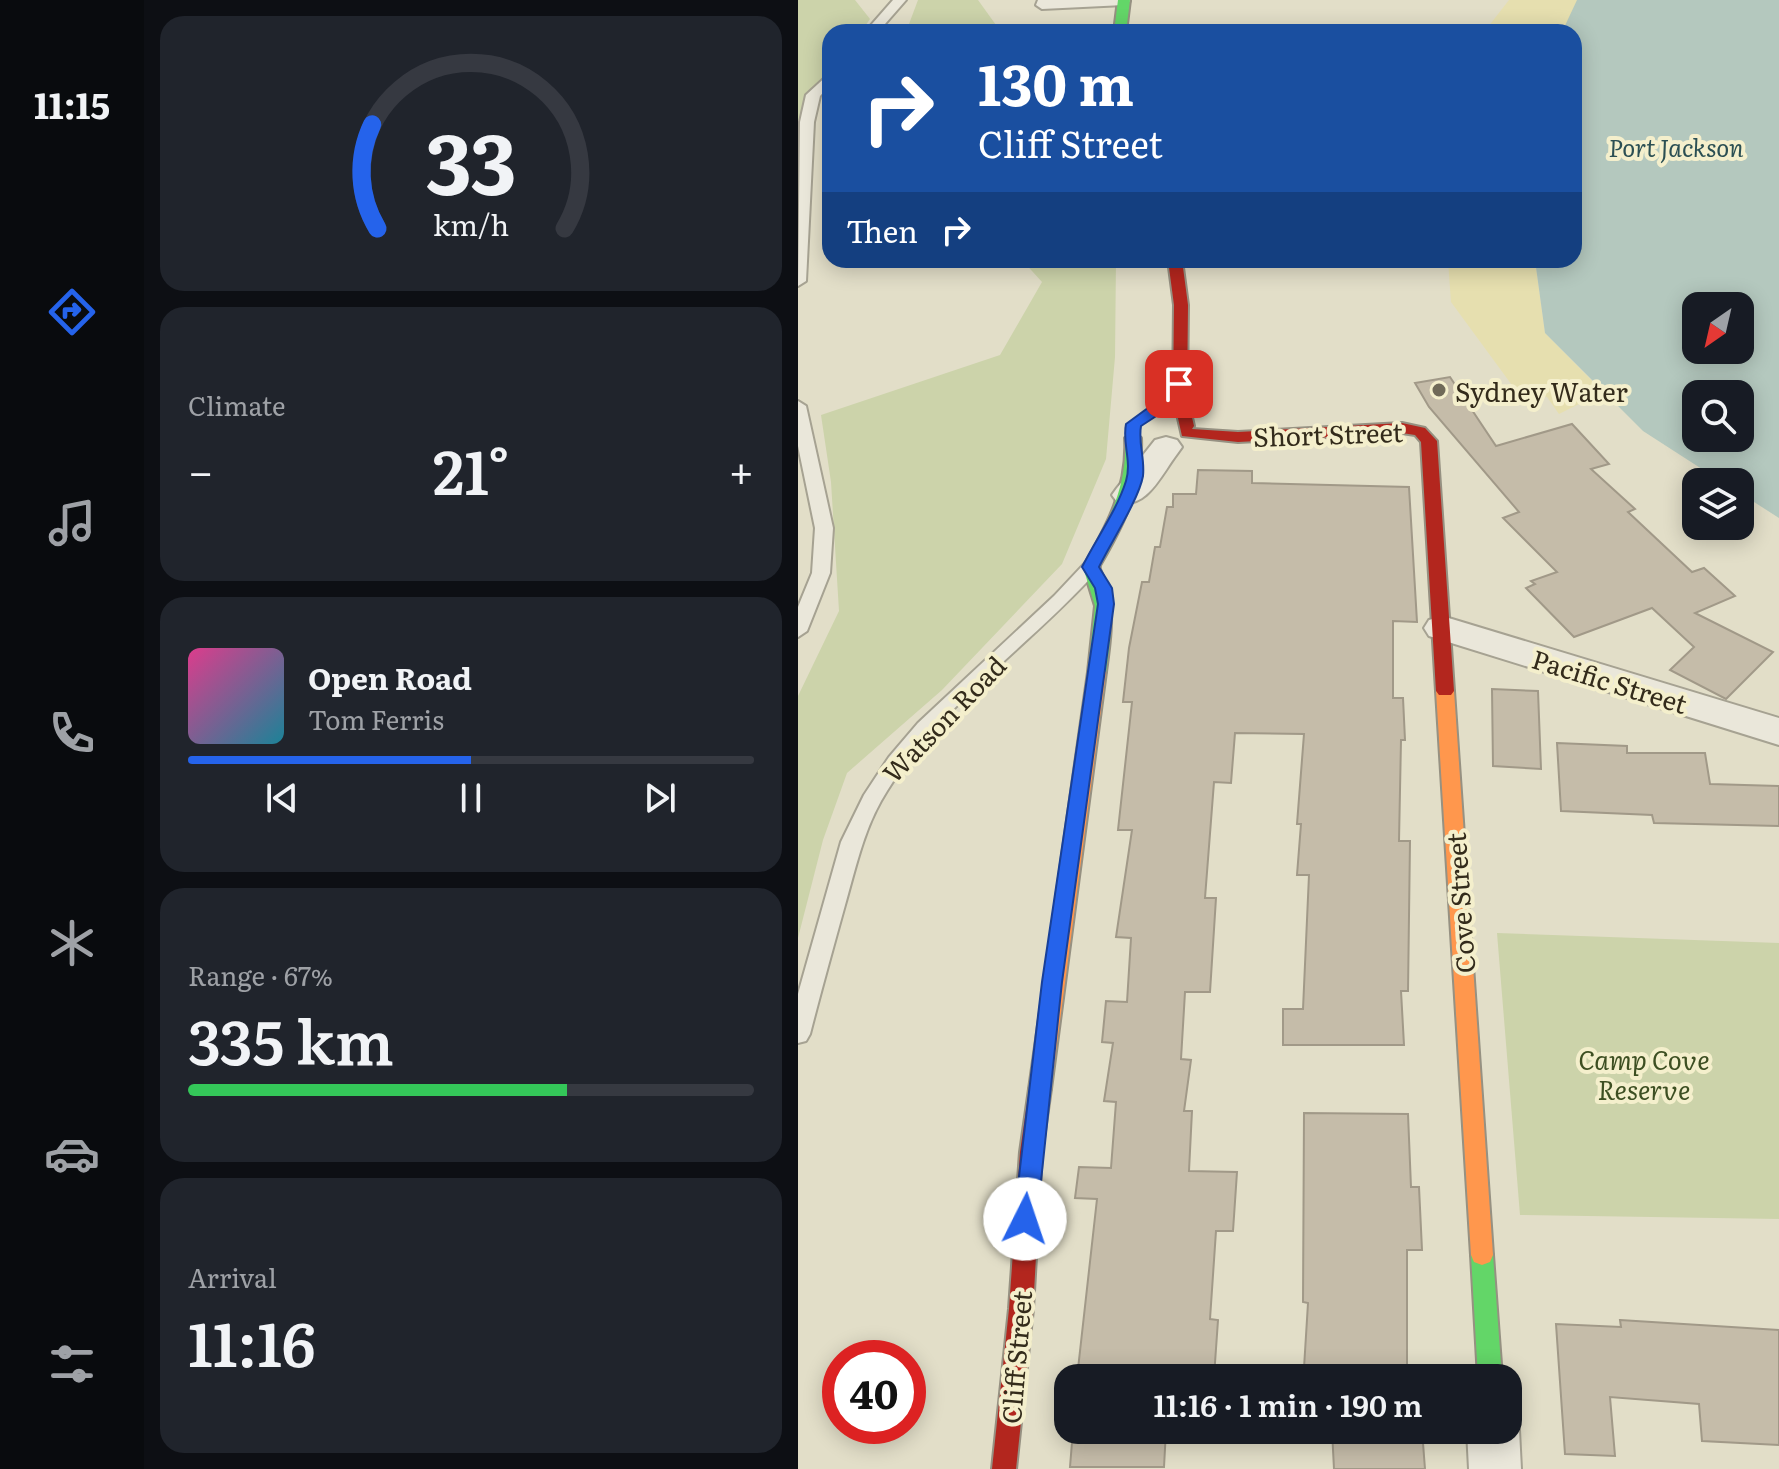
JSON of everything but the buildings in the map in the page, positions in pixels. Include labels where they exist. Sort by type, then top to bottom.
[{"type":"street","points":[[1121,24],[1124,0]]},
{"type":"street","points":[[1091,567],[1129,495],[1174,425],[1179,384],[1181,305],[1176,268]]},
{"type":"street","points":[[1174,425],[1179,384]]},
{"type":"street","name":"Short Street","points":[[1129,495],[1136,468],[1135,429],[1150,447],[1174,425],[1238,437],[1402,428],[1420,431]]},
{"type":"street","name":"Cove Street","points":[[1420,431],[1427,436],[1430,448],[1489,1364]]},
{"type":"street","name":"Cliff Street","points":[[1004,1469],[1021,1309],[1031,1152],[1106,604],[1103,588],[1091,567]]},
{"type":"street","name":"Pacific Street","points":[[1442,628],[1779,732]]},
{"type":"street","points":[[1494,1444],[1495,1469]]},
{"type":"lane","points":[[878,24],[900,0]]},
{"type":"lane","points":[[1044,0],[1042,5],[1124,0]]},
{"type":"lane","points":[[798,281],[801,154],[813,95],[822,85]]},
{"type":"lane","points":[[798,406],[824,528],[821,573],[798,631]]},
{"type":"lane","name":"Watson Road","points":[[798,1034],[852,842],[881,779],[917,738],[1060,601],[1091,567]]},
{"type":"green space","points":[[798,0],[855,0],[870,19],[867,24],[822,24],[822,86],[798,121]]},
{"type":"green space","points":[[918,0],[978,0],[995,24],[909,24]]},
{"type":"green space","points":[[1029,268],[1116,268],[1115,357],[1106,459],[1062,564],[942,690],[847,773],[823,840],[798,938],[798,696],[839,611],[831,482],[821,415],[1000,355],[1042,282]]},
{"type":"green space","name":"Camp Cove Reserve","points":[[1497,933],[1779,943],[1779,1219],[1520,1215]]},
{"type":"sand","points":[[1509,0],[1582,0],[1569,24],[1490,24]]},
{"type":"sand","points":[[1449,268],[1536,268],[1545,333],[1603,392],[1559,414],[1547,397],[1517,392],[1451,302]]},
{"type":"water","name":"Port Jackson","points":[[1577,0],[1779,0],[1779,518],[1754,502],[1754,468],[1700,468],[1643,431],[1545,333],[1536,268],[1582,268],[1582,24],[1566,24]]},
{"type":"traffic: fast","points":[[1121,24],[1124,0]]},
{"type":"traffic: fast","points":[[1097,672],[1104,606],[1091,567],[1129,490],[1133,438]]},
{"type":"traffic: fast","points":[[1482,1255],[1489,1364]]},
{"type":"traffic: slow","points":[[1040,1089],[1097,672]]},
{"type":"traffic: slow","points":[[1445,691],[1482,1255]]},
{"type":"traffic: jam","points":[[1176,268],[1181,305],[1180,396],[1186,426]]},
{"type":"traffic: jam","points":[[1187,433],[1238,437],[1402,428],[1420,431],[1429,441],[1445,691]]},
{"type":"traffic: jam","points":[[1004,1469],[1021,1309],[1031,1152],[1040,1089]]},
{"type":"place","name":"Sydney Water","points":[[1439,390]]},
{"type":"route","points":[[1025,1219],[1052,982],[1106,604],[1103,588],[1091,567],[1134,480],[1137,455],[1131,436],[1134,424],[1162,405],[1179,384]]}]
